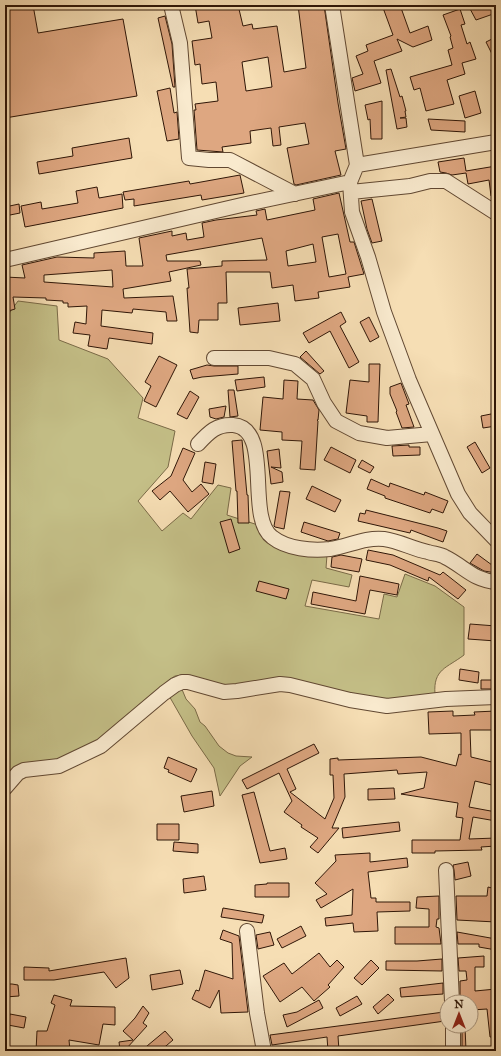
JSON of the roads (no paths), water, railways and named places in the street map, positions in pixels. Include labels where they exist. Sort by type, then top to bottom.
[{"type":"street","points":[[171,5],[180,43],[189,158],[230,160],[295,194]]},
{"type":"street","points":[[332,5],[357,165],[351,187],[352,212],[368,257],[384,312],[409,380],[458,494],[470,513],[496,540]]},
{"type":"street","points":[[357,165],[496,142]]},
{"type":"street","points":[[5,260],[246,204],[295,194],[351,187],[410,186],[430,181],[446,181],[496,213]]},
{"type":"street","points":[[214,358],[269,358],[295,364],[313,379],[324,403],[336,421],[359,433],[386,438],[432,434]]},
{"type":"street","points":[[198,444],[209,432],[218,426],[238,425],[246,429],[256,449],[260,511],[264,529],[271,537],[284,544],[294,548],[330,549],[360,541],[384,539],[443,555],[479,579],[496,582]]},
{"type":"street","points":[[5,788],[18,773],[24,770],[60,766],[101,746],[164,693],[182,682],[188,682],[224,692],[280,684],[290,685],[350,700],[387,706],[446,699],[496,697]]},
{"type":"street","points":[[446,870],[452,994]]},
{"type":"street","points":[[247,931],[257,1013],[264,1051]]},
{"type":"street","points":[[453,1034],[453,1051]]}]
